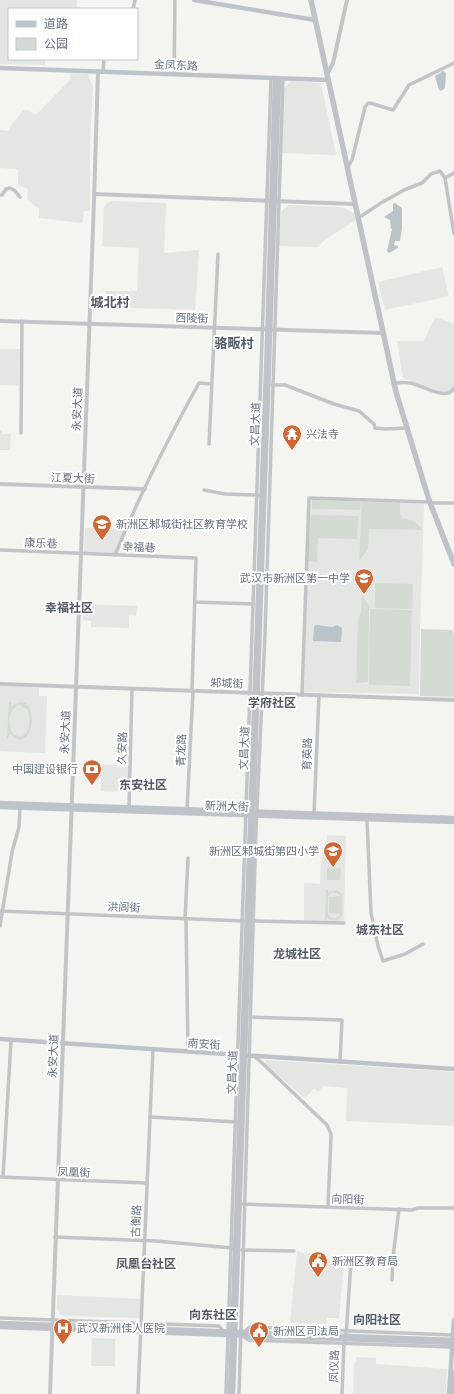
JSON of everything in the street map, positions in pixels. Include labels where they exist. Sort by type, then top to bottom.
[{"type":"highway","points":[[310,0],[394,384],[429,502],[454,564]]},
{"type":"main road","points":[[194,0],[315,20]]},
{"type":"main road","name":"金凤东路","points":[[0,68],[277,78],[327,78]]},
{"type":"main road","name":"文昌大道","points":[[256,693],[255,604],[259,495],[269,330],[277,78]]},
{"type":"main road","name":"文昌大道","points":[[237,1249],[242,1204],[248,921],[256,693],[271,384],[269,330]]},
{"type":"main road","name":"新洲大街","points":[[0,803],[71,808],[252,814],[314,814],[454,818]]},
{"type":"main road","name":"新洲大街","points":[[0,807],[129,808],[367,820],[454,822]]},
{"type":"main road","name":"文昌大道","points":[[233,1394],[237,1249],[237,1122],[249,1017],[248,921]]},
{"type":"main road","name":"南安街","points":[[0,1039],[454,1069]]},
{"type":"main road","points":[[449,1394],[454,1320]]},
{"type":"main road","points":[[0,1323],[453,1341]]},
{"type":"main road","points":[[0,1327],[52,1324]]},
{"type":"main road","name":"文昌大道","points":[[230,1394],[235,1333]]},
{"type":"main road","points":[[453,1394],[454,1372]]},
{"type":"street","points":[[174,74],[175,0]]},
{"type":"street","points":[[327,78],[333,63],[347,0]]},
{"type":"street","points":[[100,71],[104,60]]},
{"type":"street","points":[[346,168],[352,160],[365,107],[368,103],[393,110],[409,85],[454,63]]},
{"type":"street","name":"永安大道","points":[[50,1394],[94,194],[100,71]]},
{"type":"street","points":[[269,330],[277,78]]},
{"type":"street","points":[[358,218],[404,190],[422,183],[431,174],[440,171],[445,178],[454,234]]},
{"type":"street","points":[[445,178],[454,173]]},
{"type":"street","points":[[0,195],[2,195],[6,189],[10,188],[20,197]]},
{"type":"street","points":[[94,194],[354,204]]},
{"type":"street","points":[[209,444],[218,254]]},
{"type":"street","name":"西陵街","points":[[0,320],[383,333]]},
{"type":"street","points":[[21,433],[22,321]]},
{"type":"street","points":[[394,384],[411,383],[445,395],[451,393],[454,388]]},
{"type":"street","points":[[115,555],[177,423],[199,384],[211,384]]},
{"type":"street","points":[[271,384],[285,385],[334,404],[359,410],[374,424],[375,428],[406,428]]},
{"type":"street","name":"江夏大街","points":[[0,484],[145,490]]},
{"type":"street","points":[[204,490],[225,494],[259,495]]},
{"type":"street","points":[[302,695],[309,498],[454,503]]},
{"type":"street","name":"康乐巷","points":[[0,550],[81,554]]},
{"type":"street","name":"幸福巷","points":[[81,554],[196,558]]},
{"type":"street","name":"青龙路","points":[[188,810],[196,558]]},
{"type":"street","points":[[195,602],[255,604]]},
{"type":"street","name":"邾城街","points":[[0,684],[454,700]]},
{"type":"street","name":"久安路","points":[[129,808],[132,689]]},
{"type":"street","points":[[252,814],[256,693]]},
{"type":"street","name":"育英路","points":[[314,814],[319,696]]},
{"type":"street","points":[[0,926],[1,911],[12,852],[20,827],[20,808]]},
{"type":"street","points":[[367,820],[371,913],[378,946],[383,961],[405,954],[423,944]]},
{"type":"street","points":[[188,858],[185,919],[188,1052]]},
{"type":"street","name":"洪闾街","points":[[1,911],[185,919],[344,923]]},
{"type":"street","points":[[249,1017],[342,1020],[340,1062]]},
{"type":"street","points":[[1,1177],[10,1040]]},
{"type":"street","name":"古衡路","points":[[138,1394],[153,1049]]},
{"type":"street","points":[[245,1055],[261,1062],[328,1127],[331,1137],[328,1207]]},
{"type":"street","points":[[150,1117],[237,1122]]},
{"type":"street","name":"凤凰街","points":[[1,1177],[147,1184]]},
{"type":"street","name":"向阳街","points":[[242,1204],[412,1210],[418,1208],[454,1208]]},
{"type":"street","points":[[392,1280],[393,1257],[399,1209]]},
{"type":"street","points":[[56,1237],[144,1240],[237,1249],[294,1251]]},
{"type":"street","points":[[237,1249],[235,1333],[239,1394]]},
{"type":"street","name":"凤仪路","points":[[342,1394],[351,1262]]},
{"type":"street","points":[[0,1318],[52,1324],[140,1328],[218,1326],[235,1333],[250,1327],[345,1337],[453,1341]]},
{"type":"street","points":[[226,1394],[235,1333]]},
{"type":"shaded area","points":[[0,0],[77,0],[77,8],[8,8],[8,60],[45,60],[45,65],[0,64]]},
{"type":"shaded area","points":[[443,71],[446,73],[445,88],[441,91],[439,90],[435,76]]},
{"type":"shaded area","points":[[70,73],[88,74],[93,87],[90,142],[90,211],[84,211],[82,223],[39,218],[39,208],[27,199],[28,189],[18,185],[18,169],[0,168],[0,130],[8,131],[24,110],[29,110],[36,115],[70,80]]},
{"type":"shaded area","points":[[292,81],[321,83],[336,155],[282,153],[284,88]]},
{"type":"shaded area","points":[[113,201],[166,203],[164,253],[199,250],[195,310],[106,307],[106,291],[137,291],[139,248],[102,246],[104,207],[107,203]]},
{"type":"shaded area","points":[[395,203],[402,208],[402,228],[400,241],[395,241],[394,245],[398,246],[398,248],[389,253],[387,251],[392,229],[390,220],[384,217],[393,211],[393,204]]},
{"type":"shaded area","points":[[288,205],[344,208],[355,214],[356,220],[323,241],[318,247],[279,246],[281,212]]},
{"type":"shaded area","points":[[442,267],[449,296],[385,310],[378,282]]},
{"type":"shaded area","points":[[435,317],[454,324],[454,385],[452,391],[446,394],[403,378],[397,341],[424,341]]},
{"type":"shaded area","points":[[0,349],[20,349],[19,386],[0,385]]},
{"type":"shaded area","points":[[0,430],[2,431],[2,434],[11,434],[10,450],[0,450]]},
{"type":"shaded area","name":"武汉市新洲区第一中学","points":[[310,499],[424,504],[419,694],[304,692]]},
{"type":"shaded area","name":"新洲区邾城街社区教育学校","points":[[85,528],[124,529],[114,553],[84,552]]},
{"type":"shaded area","points":[[83,604],[137,606],[136,616],[129,615],[129,628],[91,627],[91,621],[83,620]]},
{"type":"shaded area","points":[[315,625],[333,627],[337,625],[342,628],[341,642],[313,641]]},
{"type":"shaded area","points":[[0,686],[39,688],[39,696],[47,696],[45,753],[0,751]]},
{"type":"shaded area","points":[[87,764],[129,767],[128,792],[101,791],[101,779],[87,778]]},
{"type":"shaded area","name":"新洲区邾城街第四小学","points":[[327,835],[346,836],[344,922],[304,921],[304,883],[320,884],[321,853],[326,853]]},
{"type":"shaded area","points":[[266,1060],[454,1072],[454,1126],[346,1121],[347,1088],[323,1086],[318,1092],[314,1088],[305,1098],[265,1064]]},
{"type":"shaded area","name":"新洲区教育局","points":[[297,1251],[344,1264],[339,1318],[327,1318],[327,1324],[290,1323]]},
{"type":"shaded area","points":[[57,1295],[140,1299],[140,1318],[63,1316],[59,1313],[57,1308]]},
{"type":"shaded area","points":[[92,1338],[115,1339],[115,1366],[91,1366]]},
{"type":"shaded area","points":[[356,1357],[376,1358],[376,1364],[447,1369],[446,1394],[353,1394],[354,1363],[356,1363]]},
{"type":"green space","points":[[312,500],[361,502],[360,510],[312,509]]},
{"type":"green space","points":[[362,502],[400,503],[400,514],[402,518],[416,523],[422,530],[369,529],[368,549],[359,561]]},
{"type":"green space","points":[[311,515],[358,516],[357,539],[318,538],[317,562],[308,561]]},
{"type":"green space","points":[[375,583],[413,584],[412,609],[375,608]]},
{"type":"green space","points":[[362,595],[369,606],[368,682],[356,683],[358,618],[361,613]]},
{"type":"green space","points":[[370,609],[412,610],[410,686],[369,685]]},
{"type":"green space","points":[[421,629],[452,630],[454,636],[454,697],[420,696]]},
{"type":"green space","points":[[9,702],[11,702],[11,707],[21,702],[27,705],[31,712],[32,721],[30,731],[26,737],[19,739],[10,734],[9,738],[7,738]],"holes":[[[20,705],[27,709],[30,719],[26,733],[23,736],[13,734],[9,721],[13,709]]]},
{"type":"green space","points":[[327,867],[341,868],[340,880],[327,880]]},
{"type":"green space","points":[[326,889],[328,889],[328,893],[334,890],[338,891],[342,895],[342,916],[337,920],[327,918],[327,921],[325,921]],"holes":[[[332,892],[341,896],[329,897],[329,913],[340,914],[334,918],[328,914],[328,896]]]},
{"type":"place","name":"兴法寺","points":[[292,451]]},
{"type":"place","name":"新洲区邾城街社区教育学校","points":[[102,541]]},
{"type":"place","name":"武汉市新洲区第一中学","points":[[364,595]]},
{"type":"place","name":"中国建设银行","points":[[92,786]]},
{"type":"place","name":"新洲区邾城街第四小学","points":[[333,868]]},
{"type":"place","name":"新洲区教育局","points":[[318,1278]]},
{"type":"place","name":"武汉新洲佳人医院","points":[[63,1345]]},
{"type":"place","name":"新洲区司法局","points":[[259,1348]]},
{"type":"district","name":"城北村","points":[[110,302]]},
{"type":"district","name":"骆畈村","points":[[234,343]]},
{"type":"district","name":"幸福社区","points":[[69,608]]},
{"type":"district","name":"学府社区","points":[[272,703]]},
{"type":"district","name":"东安社区","points":[[143,785]]},
{"type":"district","name":"城东社区","points":[[380,930]]},
{"type":"district","name":"龙城社区","points":[[297,954]]},
{"type":"district","name":"凤凰台社区","points":[[146,1264]]},
{"type":"district","name":"向东社区","points":[[213,1315]]},
{"type":"district","name":"向阳社区","points":[[377,1320]]}]
